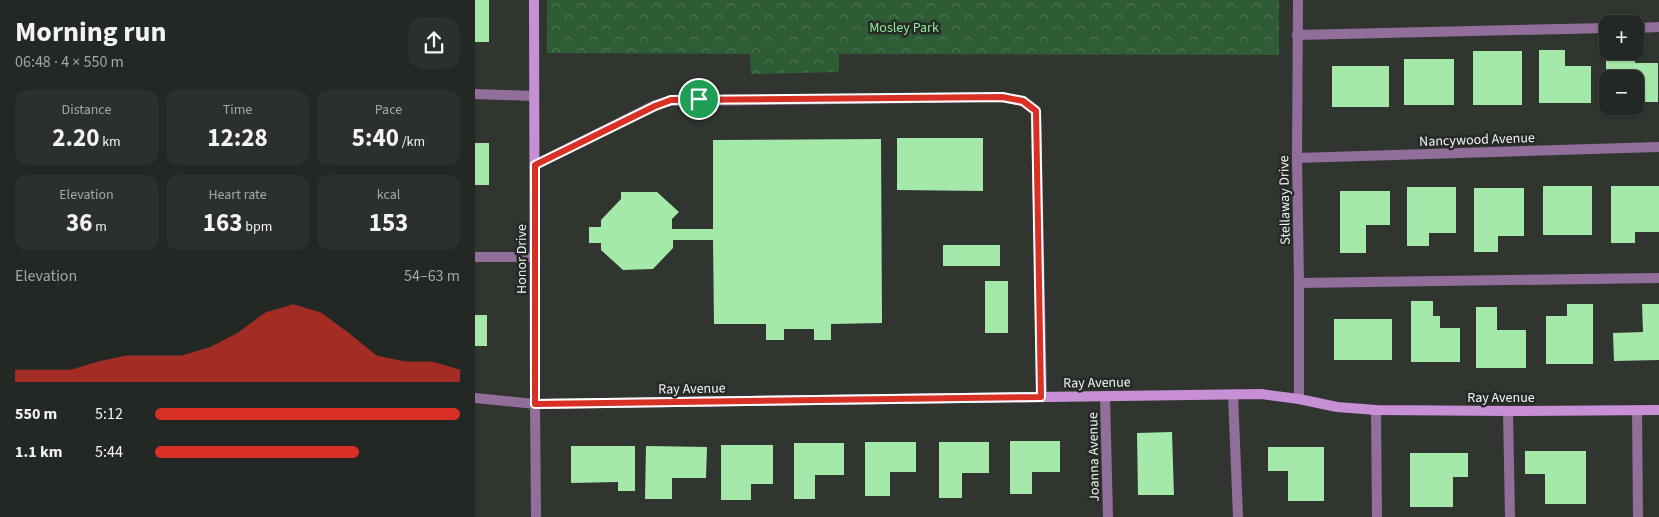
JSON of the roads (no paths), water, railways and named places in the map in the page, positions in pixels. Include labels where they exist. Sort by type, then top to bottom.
[{"type":"street","name":"Honor Drive","points":[[534,0],[536,517]]},
{"type":"street","name":"Stellaway Drive","points":[[1299,0],[1297,35],[1299,399]]},
{"type":"street","points":[[1644,28],[1659,27]]},
{"type":"street","points":[[1297,35],[1599,28]]},
{"type":"street","points":[[475,94],[534,96]]},
{"type":"street","points":[[535,165],[671,100],[1002,97],[1023,101],[1036,111],[1041,397]]},
{"type":"street","name":"Nancywood Avenue","points":[[1297,158],[1659,147]]},
{"type":"street","points":[[475,257],[535,257]]},
{"type":"street","points":[[1299,283],[1659,278]]},
{"type":"street","points":[[1233,394],[1238,517]]},
{"type":"street","name":"Ray Avenue","points":[[475,398],[535,404],[1261,394],[1299,399],[1337,408],[1376,410],[1508,412],[1659,410]]},
{"type":"street","name":"Joanna Avenue","points":[[1105,396],[1108,517]]},
{"type":"street","points":[[1376,410],[1377,517]]},
{"type":"street","points":[[1637,410],[1638,517]]},
{"type":"street","points":[[1508,412],[1510,517]]},
{"type":"park label","name":"Mosley Park","points":[[904,27]]}]
